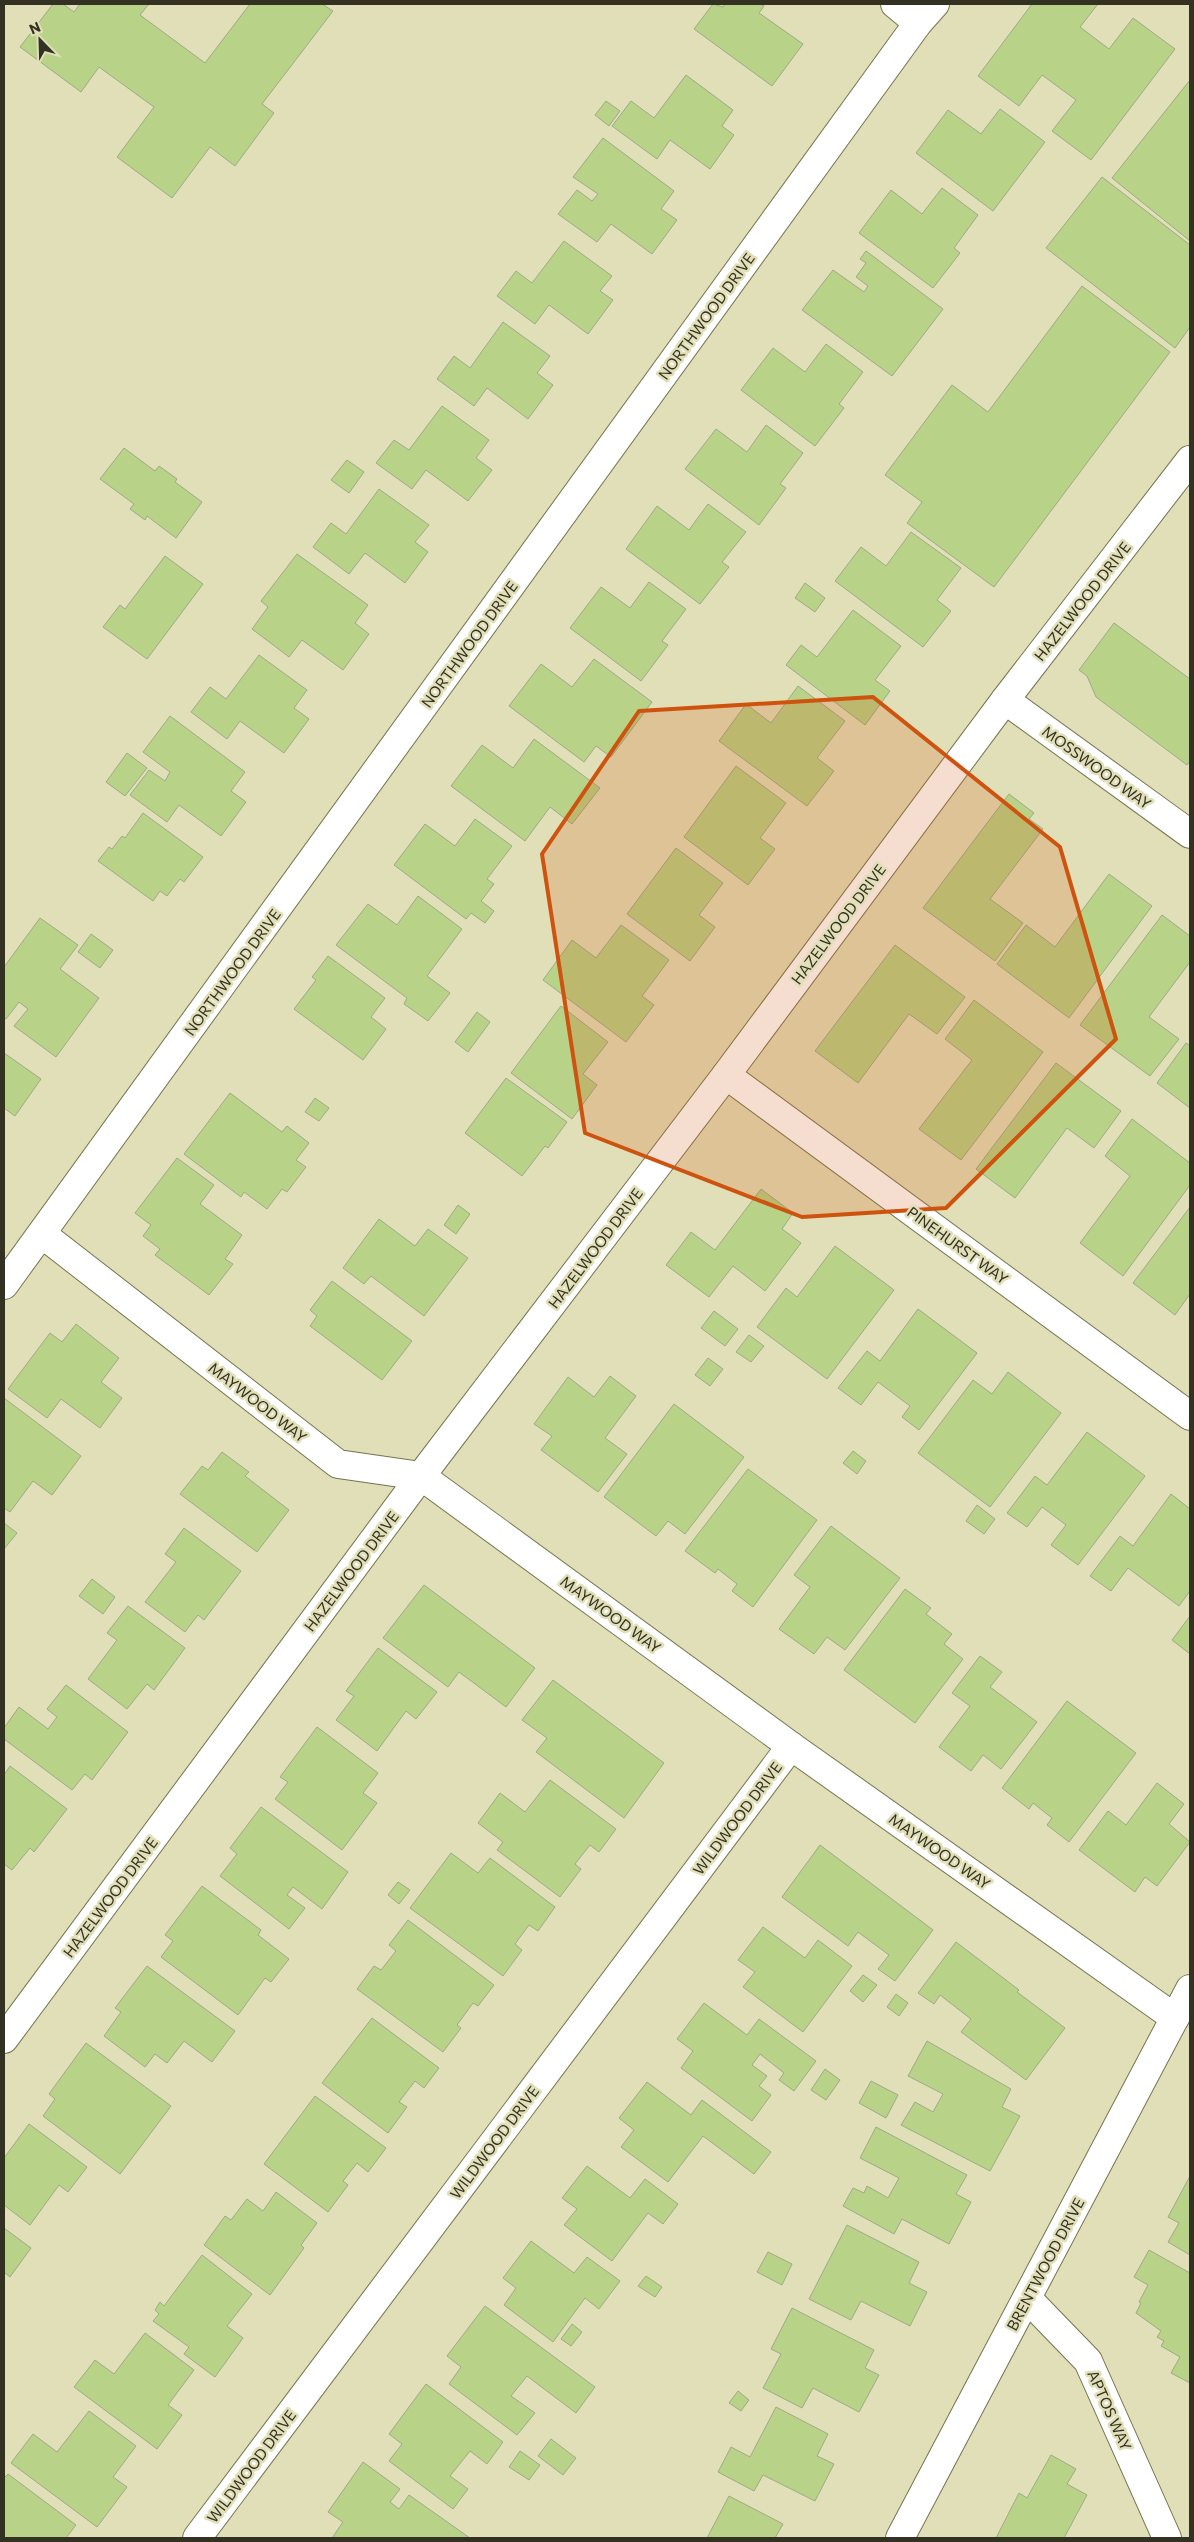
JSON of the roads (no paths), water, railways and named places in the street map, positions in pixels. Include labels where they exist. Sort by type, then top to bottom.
[{"type":"street","points":[[895,4],[927,14]]},
{"type":"street","name":"NORTHWOOD DRIVE","points":[[4,1285],[927,14]]},
{"type":"street","name":"HAZELWOOD DRIVE","points":[[4,2039],[421,1476],[726,1075],[1005,700],[1190,460]]},
{"type":"street","name":"MOSSWOOD WAY","points":[[1005,700],[1190,834]]},
{"type":"street","name":"PINEHURST WAY","points":[[726,1075],[1190,1416]]},
{"type":"street","name":"MAYWOOD WAY","points":[[42,1234],[338,1464],[421,1476],[791,1746],[1175,2018]]},
{"type":"street","name":"WILDWOOD DRIVE","points":[[198,2538],[791,1746]]},
{"type":"street","name":"BRENTWOOD DRIVE","points":[[900,2538],[1190,1989]]},
{"type":"street","name":"APTOS WAY","points":[[1027,2298],[1088,2361],[1167,2538]]}]
